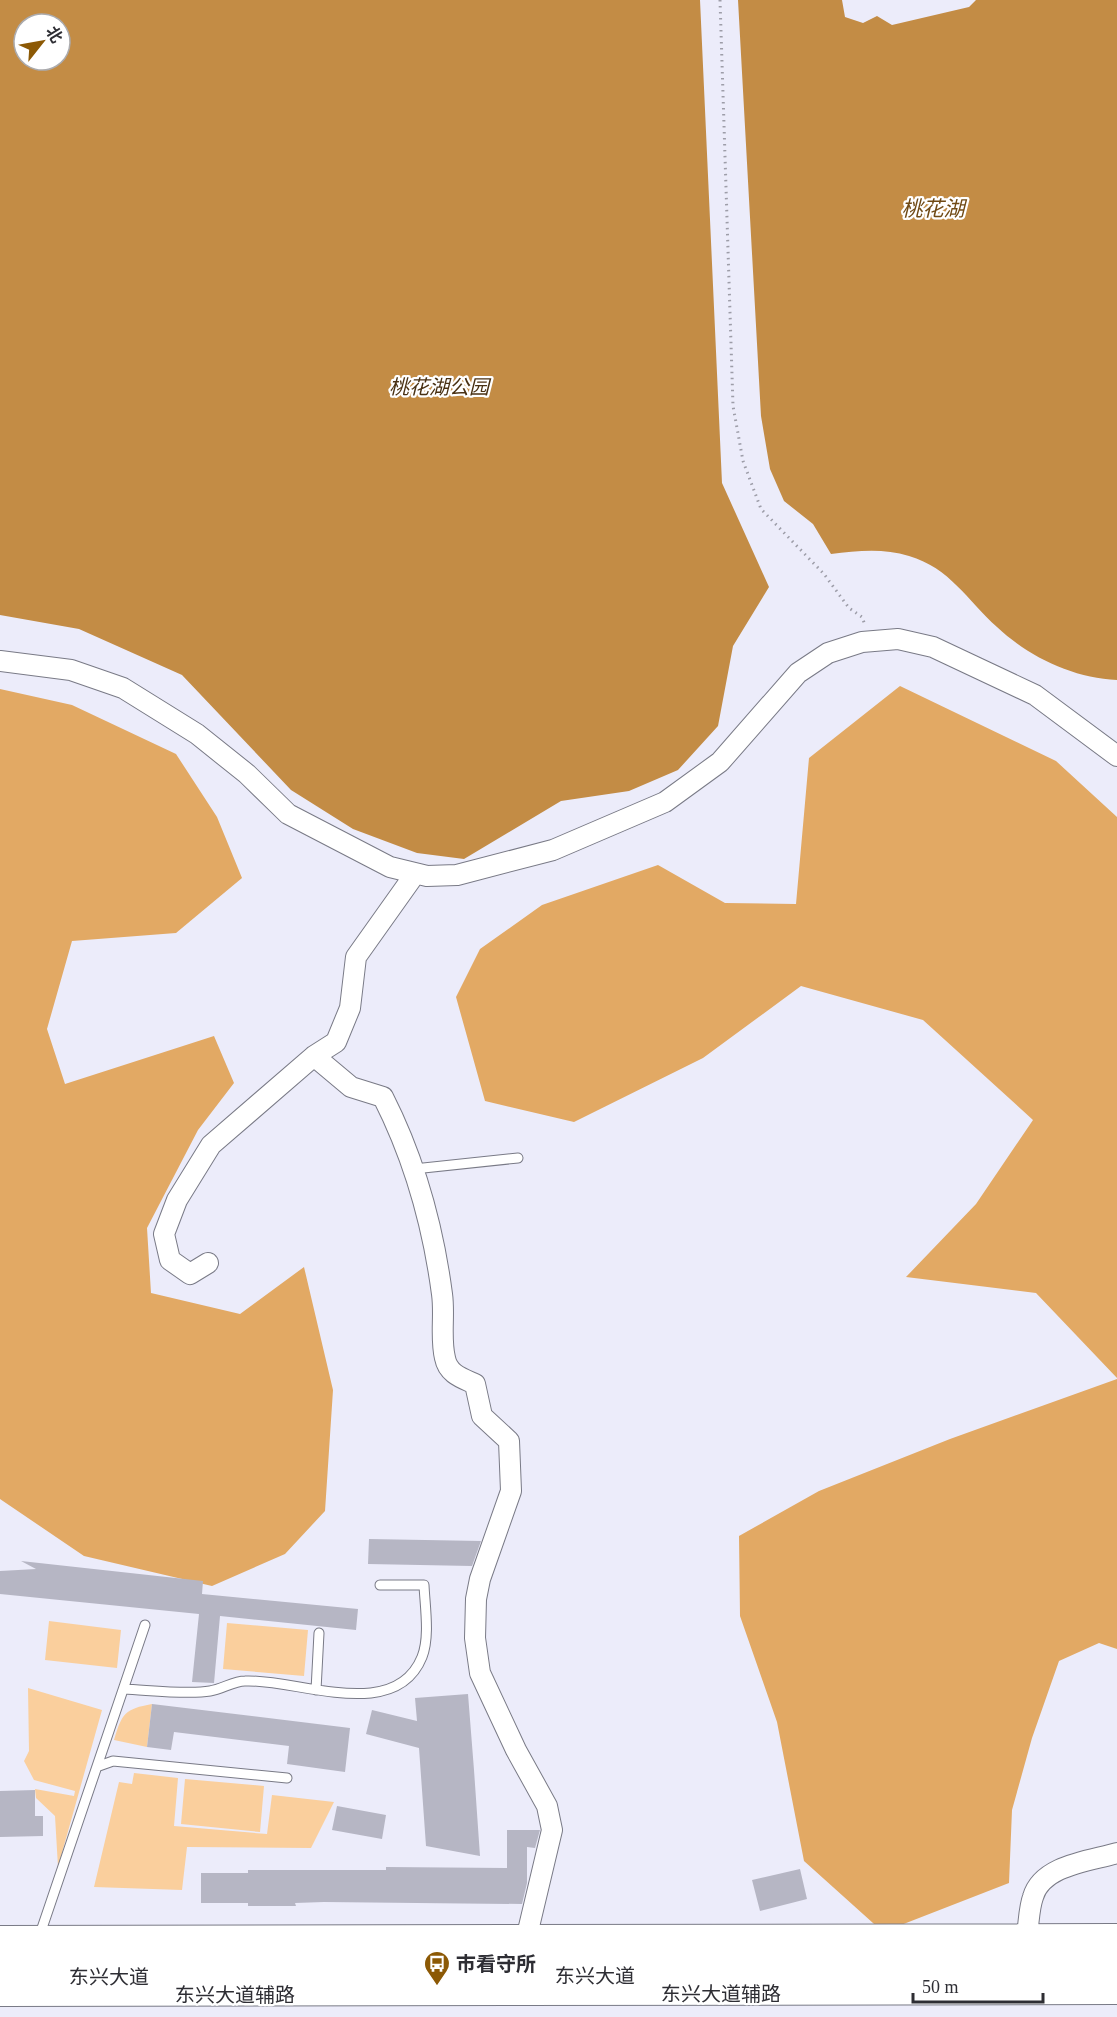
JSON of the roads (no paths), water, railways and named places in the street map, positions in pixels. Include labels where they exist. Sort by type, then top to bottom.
[{"type":"main road","name":"东兴大道","points":[[0,1954],[35,1956],[1117,1953]]},
{"type":"main road","name":"东兴大道","points":[[0,1978],[35,1956],[198,1986],[491,1977],[1117,1976]]},
{"type":"street","points":[[0,661],[72,670],[123,688],[197,734],[247,774],[288,814],[390,867],[415,874],[457,875],[553,850],[665,802],[720,762],[798,673],[828,653],[862,642],[898,639],[933,647],[1035,696],[1117,756]]},
{"type":"street","points":[[208,1263],[190,1274],[170,1260],[164,1234],[177,1200],[210,1145],[314,1056],[336,1042],[350,1008],[356,957],[415,874]]},
{"type":"street","points":[[314,1056],[351,1087],[383,1097],[399,1128],[426,1210],[442,1295],[445,1360],[453,1374],[475,1384],[482,1416],[509,1441],[512,1491],[480,1579],[476,1599],[475,1638],[480,1673],[516,1750],[548,1806],[552,1830],[527,1935]]},
{"type":"street","points":[[1027,1934],[1033,1895],[1048,1876],[1059,1870],[1117,1853]]},
{"type":"street","points":[[0,1936],[35,1956],[200,1935],[1117,1934]]},
{"type":"street","points":[[200,1935],[246,1954]]},
{"type":"street","points":[[347,1954],[391,1935]]},
{"type":"street","points":[[602,1935],[636,1953]]},
{"type":"street","points":[[717,1976],[758,1994]]},
{"type":"street","points":[[491,1977],[526,1995]]},
{"type":"street","name":"东兴大道辅路","points":[[0,1996],[198,1986],[526,1995],[1117,1994]]},
{"type":"lane","points":[[414,1169],[518,1158]]},
{"type":"lane","points":[[124,1689],[209,1692],[244,1680],[349,1694],[374,1693],[395,1686],[411,1674],[422,1657],[426,1630],[424,1585],[380,1585]]},
{"type":"lane","points":[[35,1956],[145,1625]]},
{"type":"lane","points":[[316,1690],[319,1633]]},
{"type":"lane","points":[[99,1766],[113,1761],[287,1778]]},
{"type":"water","name":"桃花湖公园","points":[[0,0],[700,0],[722,483],[769,587],[733,646],[718,726],[678,770],[629,791],[561,801],[464,859],[417,853],[353,829],[291,790],[182,675],[79,629],[0,615]]},
{"type":"water","name":"桃花湖","points":[[738,0],[842,0],[845,17],[863,23],[877,16],[892,25],[969,7],[976,0],[1117,0],[1117,680],[1068,670],[1023,648],[986,617],[947,577],[923,561],[899,553],[880,551],[831,554],[813,524],[784,501],[770,469],[761,416]]},
{"type":"place","name":"巿看守所","points":[[437,1987]]}]
